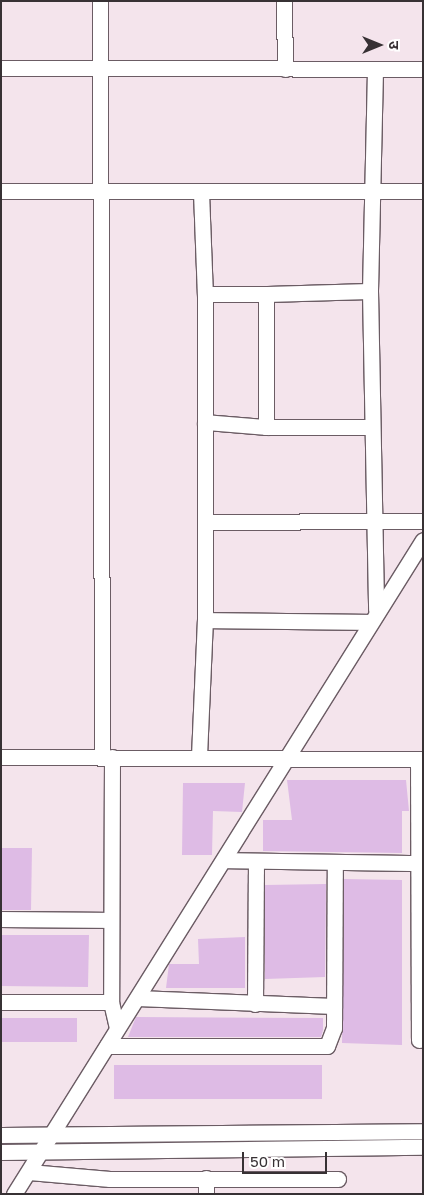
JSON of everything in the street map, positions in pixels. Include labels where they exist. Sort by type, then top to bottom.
[{"type":"street","points":[[100,1],[100,193],[107,757],[112,1002],[117,1028]]},
{"type":"street","points":[[284,1],[286,69]]},
{"type":"street","points":[[1,68],[423,69]]},
{"type":"street","points":[[372,616],[374,522],[370,291],[374,70]]},
{"type":"street","points":[[1,191],[100,193],[423,191]]},
{"type":"street","points":[[199,756],[205,620],[205,294],[200,192]]},
{"type":"street","points":[[205,294],[370,291]]},
{"type":"street","points":[[266,294],[266,427]]},
{"type":"street","points":[[205,422],[266,427],[372,427]]},
{"type":"street","points":[[205,522],[423,521]]},
{"type":"street","points":[[14,1194],[224,860],[372,616],[423,540]]},
{"type":"street","points":[[205,620],[372,616]]},
{"type":"street","points":[[1,757],[288,756],[420,759],[418,863],[419,1040]]},
{"type":"street","points":[[224,860],[418,863]]},
{"type":"street","points":[[255,1004],[256,861]]},
{"type":"street","points":[[107,1046],[322,1048],[333,1038],[335,863]]},
{"type":"street","points":[[1,919],[111,920]]},
{"type":"street","points":[[136,998],[334,1006]]},
{"type":"street","points":[[1,1002],[112,1002]]},
{"type":"street","points":[[1,1135],[423,1131]]},
{"type":"street","points":[[1,1152],[423,1147]]},
{"type":"street","points":[[29,1172],[110,1179],[338,1179]]},
{"type":"street","points":[[206,1178],[206,1194]]},
{"type":"building","points":[[287,780],[406,780],[409,811],[402,811],[402,853],[263,851],[263,820],[292,820]]},
{"type":"building","points":[[183,783],[245,783],[242,812],[213,811],[212,855],[182,855]]},
{"type":"building","points":[[1,848],[32,848],[31,910],[1,910]]},
{"type":"building","points":[[344,879],[402,880],[402,1045],[342,1043]]},
{"type":"building","points":[[326,884],[325,977],[265,979],[265,885]]},
{"type":"building","points":[[1,935],[89,935],[88,987],[1,986]]},
{"type":"building","points":[[245,937],[245,988],[166,988],[169,964],[199,964],[198,939]]},
{"type":"building","points":[[136,1017],[323,1018],[323,1030],[321,1037],[128,1037]]},
{"type":"building","points":[[1,1018],[77,1018],[77,1042],[1,1042]]},
{"type":"building","points":[[114,1065],[322,1065],[322,1099],[114,1099]]}]
